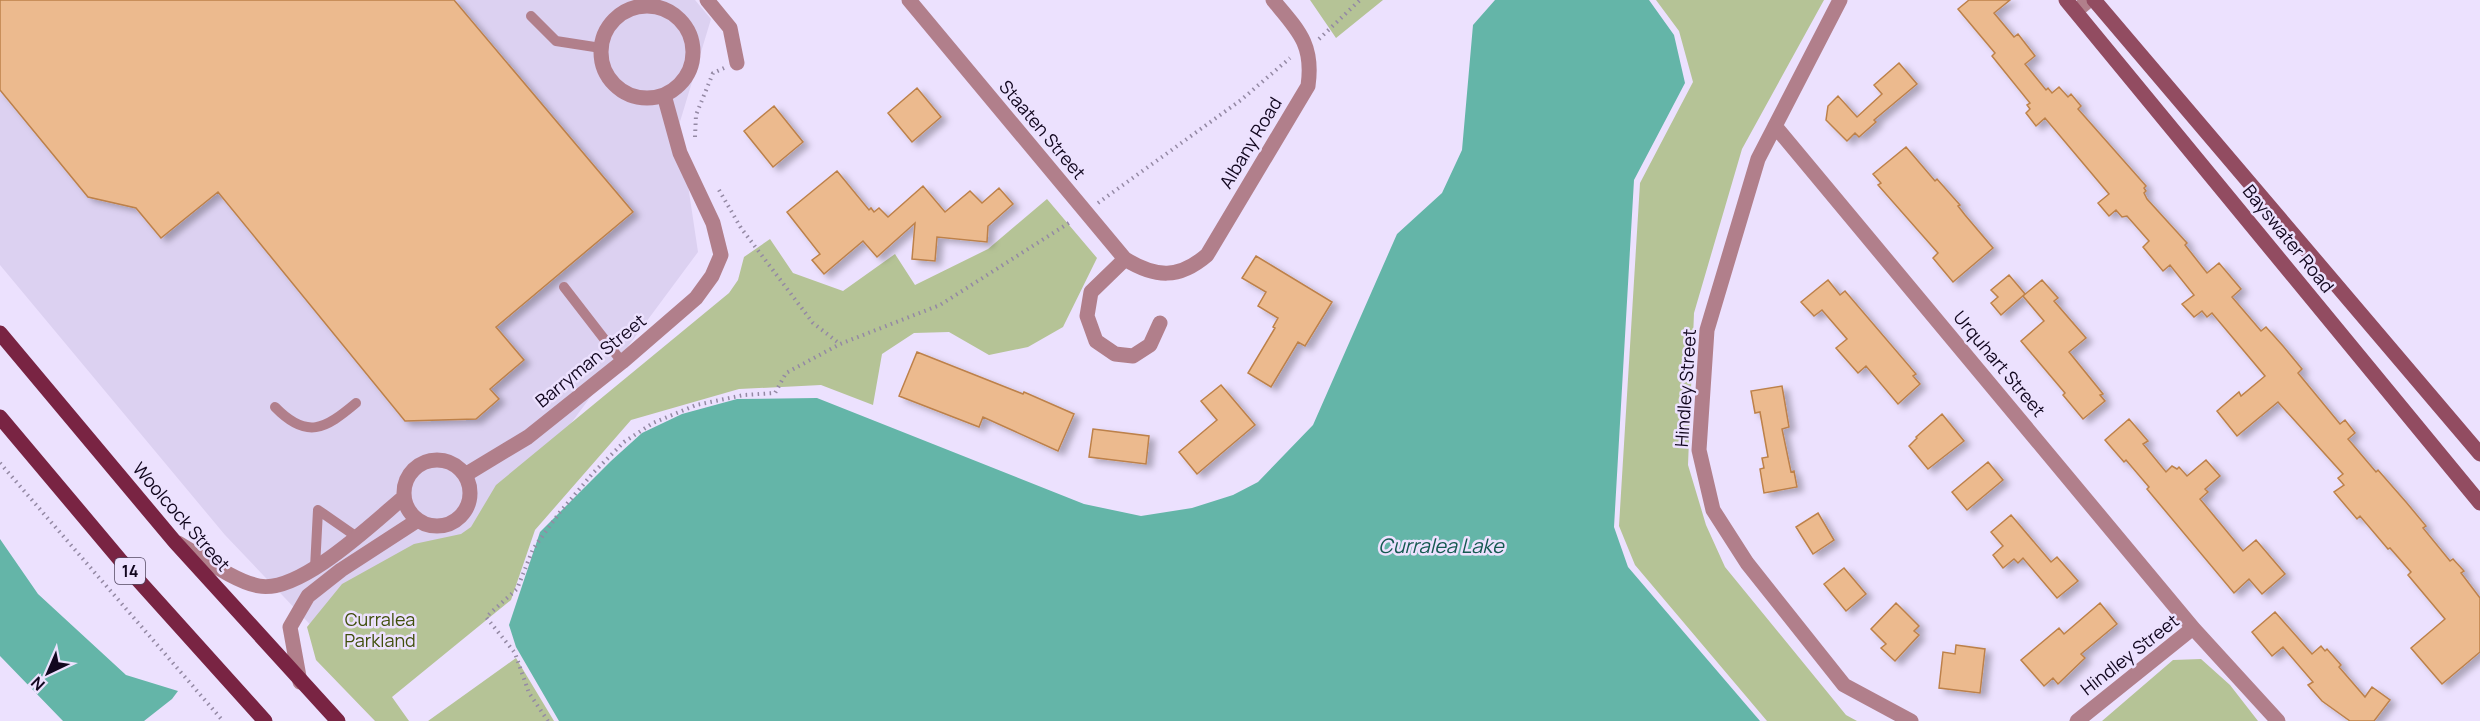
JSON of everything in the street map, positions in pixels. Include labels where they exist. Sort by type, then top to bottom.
[{"type":"main road","name":"Bayswater Road","points":[[2094,0],[2480,454]]},
{"type":"main road","name":"Bayswater Road","points":[[2071,6],[2480,502]]},
{"type":"main road","name":"Woolcock Street","points":[[0,333],[175,542],[300,682],[338,721]]},
{"type":"main road","name":"14","points":[[0,417],[121,561],[265,721]]},
{"type":"street","points":[[707,0],[730,28],[737,63]]},
{"type":"street","name":"Staaten Street","points":[[909,0],[1125,259],[1139,268],[1154,273]]},
{"type":"street","name":"Albany Road","points":[[1154,273],[1174,273],[1192,267],[1207,255],[1308,86],[1310,69],[1306,47],[1301,35],[1273,0]]},
{"type":"street","name":"Hindley Street","points":[[1840,0],[1758,159],[1707,330],[1699,450],[1713,510],[1747,563],[1844,685],[1911,721]]},
{"type":"street","points":[[2071,6],[2089,0]]},
{"type":"street","points":[[640,3],[668,11],[681,21],[691,38],[693,54],[688,74],[678,86],[664,95],[636,96],[621,90],[607,74],[601,48],[605,32],[616,17],[640,3]]},
{"type":"street","name":"Barryman Street","points":[[465,475],[528,437],[622,362],[696,298],[712,276],[721,255],[713,223],[680,153],[664,95]]},
{"type":"street","name":"Urquhart Street","points":[[1775,126],[2193,628]]},
{"type":"street","points":[[1125,259],[1091,292],[1087,316],[1096,340],[1115,354],[1133,356],[1150,345],[1160,323]]},
{"type":"street","points":[[429,460],[449,462],[465,475],[470,485],[471,497],[467,508],[460,517],[440,526],[428,525],[418,520],[411,513],[404,497],[405,487],[412,471],[429,460]]},
{"type":"street","points":[[175,542],[240,579],[260,586],[289,582],[315,568],[357,537],[404,497]]},
{"type":"street","points":[[300,682],[290,627],[308,596],[340,570],[418,520]]},
{"type":"street","name":"Hindley Street","points":[[2077,721],[2193,628],[2278,721]]},
{"type":"lane","points":[[531,16],[556,40],[601,48]]},
{"type":"lane","points":[[564,287],[622,362]]},
{"type":"lane","points":[[275,407],[297,426],[319,427],[337,419],[356,403]]},
{"type":"lane","points":[[315,568],[318,510],[357,537]]},
{"type":"path","points":[[548,721],[529,693],[515,653],[486,617],[518,588],[533,549],[593,472],[624,442],[678,412],[715,399],[775,393],[786,373],[840,344],[929,310],[976,284],[1085,212],[1241,100],[1296,53],[1317,42],[1360,0]]},
{"type":"path","points":[[695,145],[696,115],[713,73],[737,63]]},
{"type":"path","points":[[717,186],[741,228],[813,323],[840,344]]},
{"type":"path","points":[[0,463],[222,721]]},
{"type":"shaded area","points":[[0,0],[695,0],[711,19],[679,125],[698,252],[477,550],[343,659],[225,535],[0,265]]},
{"type":"green space","points":[[1310,0],[1383,0],[1336,38]]},
{"type":"green space","points":[[1656,0],[1824,0],[1742,149],[1694,313],[1688,465],[1706,525],[1725,567],[1846,715],[1857,721],[1767,721],[1635,565],[1619,526],[1640,183],[1693,82],[1679,31]]},
{"type":"green space","name":"Curralea Parkland","points":[[1047,199],[1097,258],[1063,327],[1028,347],[989,355],[949,332],[914,333],[882,354],[873,405],[821,385],[739,389],[631,420],[535,530],[511,600],[392,697],[409,721],[375,721],[316,660],[307,627],[342,584],[414,544],[461,534],[471,527],[496,485],[729,293],[738,280],[744,257],[770,239],[793,273],[843,291],[895,254],[915,285],[988,249]]},
{"type":"green space","points":[[516,658],[554,721],[428,721]]},
{"type":"green space","points":[[2201,659],[2230,685],[2258,721],[2102,721],[2173,660]]},
{"type":"water","name":"Curralea Lake","points":[[1495,0],[1649,0],[1674,35],[1685,83],[1634,180],[1614,527],[1628,567],[1760,721],[559,721],[516,647],[509,625],[540,532],[642,433],[682,414],[737,399],[817,398],[1084,504],[1141,516],[1192,508],[1233,495],[1258,482],[1313,425],[1397,234],[1442,193],[1462,150],[1473,25]]},
{"type":"water","points":[[0,539],[38,594],[126,675],[178,691],[172,699],[144,721],[63,721],[0,656]]},
{"type":"building","points":[[0,0],[454,0],[633,212],[496,327],[524,360],[490,389],[499,399],[476,419],[405,421],[218,192],[161,238],[136,208],[88,197],[0,90]]},
{"type":"building","points":[[1969,0],[2010,0],[1994,13],[2014,37],[2018,34],[2035,56],[2025,64],[2046,90],[2048,88],[2052,93],[2059,87],[2068,97],[2071,94],[2081,106],[2078,109],[2146,186],[2144,193],[2147,199],[2187,243],[2185,245],[2207,273],[2219,263],[2241,289],[2232,297],[2261,331],[2266,327],[2283,346],[2302,369],[2298,373],[2340,424],[2345,420],[2355,433],[2348,439],[2406,502],[2426,526],[2423,528],[2450,561],[2453,559],[2464,571],[2461,573],[2480,598],[2480,652],[2442,684],[2411,648],[2445,619],[2408,575],[2411,572],[2360,516],[2357,519],[2334,492],[2344,485],[2338,478],[2343,474],[2278,402],[2237,436],[2217,411],[2239,392],[2241,396],[2265,376],[2212,313],[2207,317],[2202,311],[2194,317],[2182,304],[2194,295],[2170,265],[2163,271],[2143,247],[2149,241],[2127,216],[2122,217],[2116,210],[2109,216],[2098,203],[2109,194],[2045,118],[2036,126],[2026,113],[2030,109],[2027,105],[2030,103],[1992,56],[1995,53],[1958,9]]},
{"type":"building","points":[[1899,63],[1917,84],[1874,120],[1876,122],[1859,137],[1855,133],[1847,141],[1826,120],[1828,106],[1838,96],[1857,117],[1882,94],[1874,85]]},
{"type":"building","points":[[917,88],[941,117],[912,142],[888,113]]},
{"type":"building","points":[[774,106],[803,142],[773,167],[744,131]]},
{"type":"building","points":[[1906,147],[1935,181],[1937,179],[1960,205],[1958,206],[1993,248],[1953,282],[1933,258],[1938,253],[1878,185],[1881,183],[1873,174]]},
{"type":"building","points":[[837,171],[869,210],[871,208],[874,212],[879,208],[888,217],[923,186],[945,212],[970,191],[982,203],[999,188],[1013,204],[988,226],[987,242],[937,237],[935,261],[912,259],[915,223],[877,257],[863,241],[824,274],[812,260],[820,254],[787,212]]},
{"type":"building","points":[[1256,256],[1332,302],[1305,346],[1298,342],[1271,387],[1248,373],[1275,328],[1273,327],[1278,318],[1258,306],[1266,292],[1242,278]]},
{"type":"building","points":[[2009,275],[2025,294],[2001,315],[1991,303],[1998,297],[1991,290]]},
{"type":"building","points":[[1828,280],[1840,295],[1845,291],[1916,374],[1913,376],[1920,384],[1898,404],[1866,366],[1858,373],[1836,348],[1847,339],[1822,310],[1814,316],[1801,302]]},
{"type":"building","points":[[2042,280],[2058,298],[2054,301],[2086,338],[2069,352],[2103,394],[2100,395],[2105,401],[2083,419],[2063,395],[2065,393],[2021,341],[2044,321],[2023,296]]},
{"type":"building","points":[[917,352],[1023,394],[1024,392],[1074,414],[1058,451],[983,417],[979,427],[899,396]]},
{"type":"building","points":[[1221,385],[1255,425],[1197,474],[1179,452],[1217,420],[1201,401]]},
{"type":"building","points":[[1782,386],[1789,427],[1782,429],[1791,472],[1794,471],[1797,487],[1764,493],[1760,469],[1764,468],[1762,458],[1768,457],[1760,412],[1755,413],[1751,391]]},
{"type":"building","points":[[1942,414],[1964,441],[1928,469],[1909,446]]},
{"type":"building","points":[[2129,419],[2148,441],[2143,444],[2166,472],[2172,466],[2177,469],[2179,467],[2187,476],[2206,460],[2220,476],[2205,489],[2208,492],[2200,499],[2243,551],[2256,540],[2285,574],[2262,594],[2249,579],[2234,593],[2147,489],[2149,487],[2105,440]]},
{"type":"building","points":[[1093,429],[1149,436],[1146,464],[1089,457]]},
{"type":"building","points":[[1988,462],[2003,480],[1967,510],[1952,492]]},
{"type":"building","points":[[1818,513],[1834,540],[1813,554],[1796,527]]},
{"type":"building","points":[[2011,515],[2051,562],[2057,557],[2078,581],[2057,598],[2023,558],[2018,563],[2014,559],[2003,568],[1993,555],[2003,546],[1991,532]]},
{"type":"building","points":[[1844,568],[1866,594],[1846,611],[1824,584]]},
{"type":"building","points":[[1896,603],[1919,626],[1914,631],[1919,635],[1895,661],[1881,648],[1886,644],[1871,629]]},
{"type":"building","points":[[2100,603],[2117,624],[2081,654],[2085,658],[2058,684],[2053,678],[2044,686],[2021,660],[2059,628],[2064,634]]},
{"type":"building","points":[[2275,612],[2312,654],[2321,646],[2325,651],[2327,649],[2365,697],[2372,687],[2390,700],[2374,721],[2350,721],[2322,701],[2308,685],[2313,682],[2283,647],[2272,656],[2252,632]]},
{"type":"building","points":[[1956,645],[1985,649],[1980,693],[1939,688],[1943,652],[1955,654]]}]
